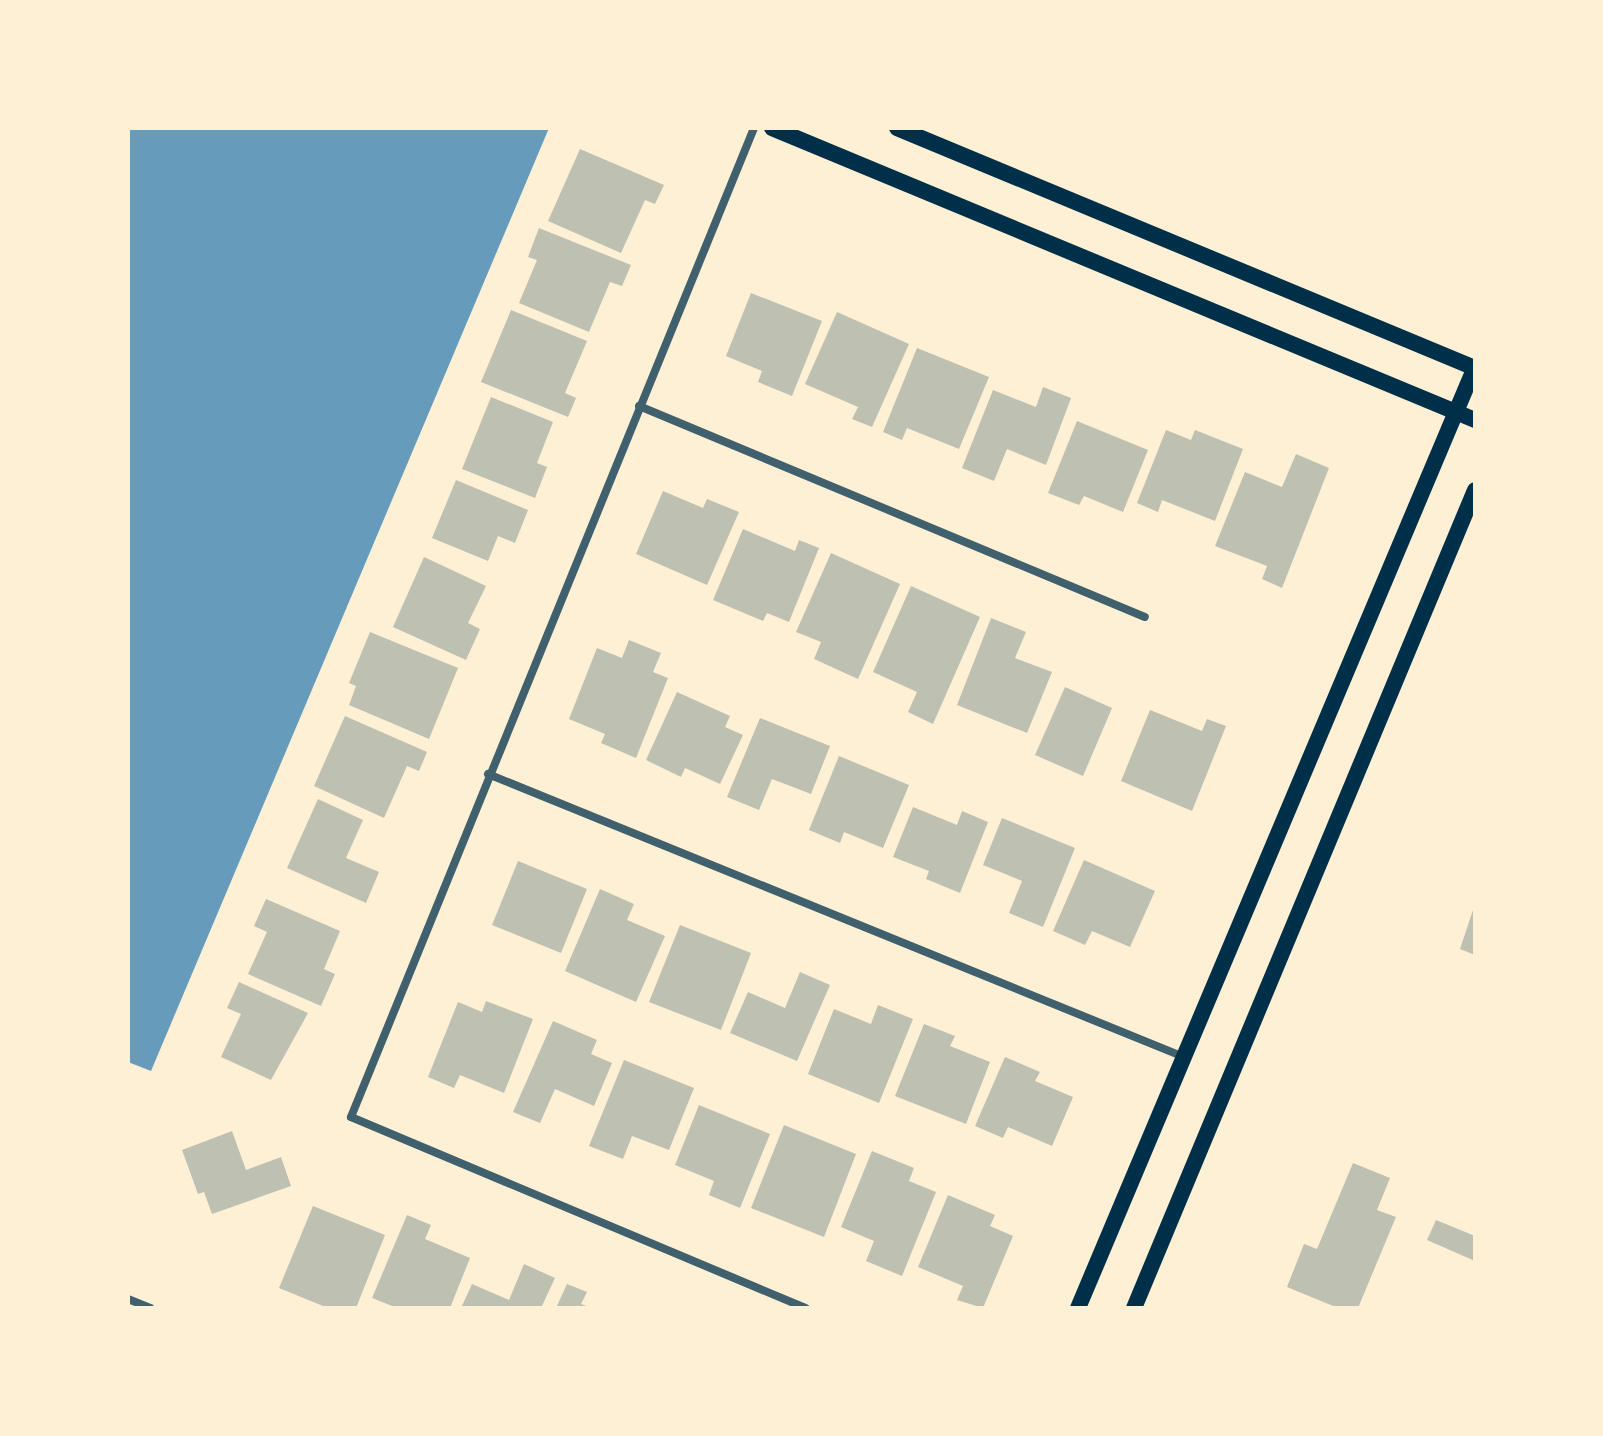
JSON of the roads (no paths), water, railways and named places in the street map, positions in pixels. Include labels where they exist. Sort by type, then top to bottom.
[{"type":"main road","points":[[772,128],[1475,420]]},
{"type":"main road","points":[[897,128],[1475,367],[1078,1308]]},
{"type":"main road","points":[[1134,1308],[1475,490]]},
{"type":"street","points":[[754,128],[488,774],[351,1117],[790,1305],[806,1308]]},
{"type":"street","points":[[639,406],[1145,617]]},
{"type":"street","points":[[488,774],[1185,1058]]},
{"type":"street","points":[[128,1299],[150,1308]]},
{"type":"water","points":[[128,128],[549,128],[151,1071],[128,1062]]}]
